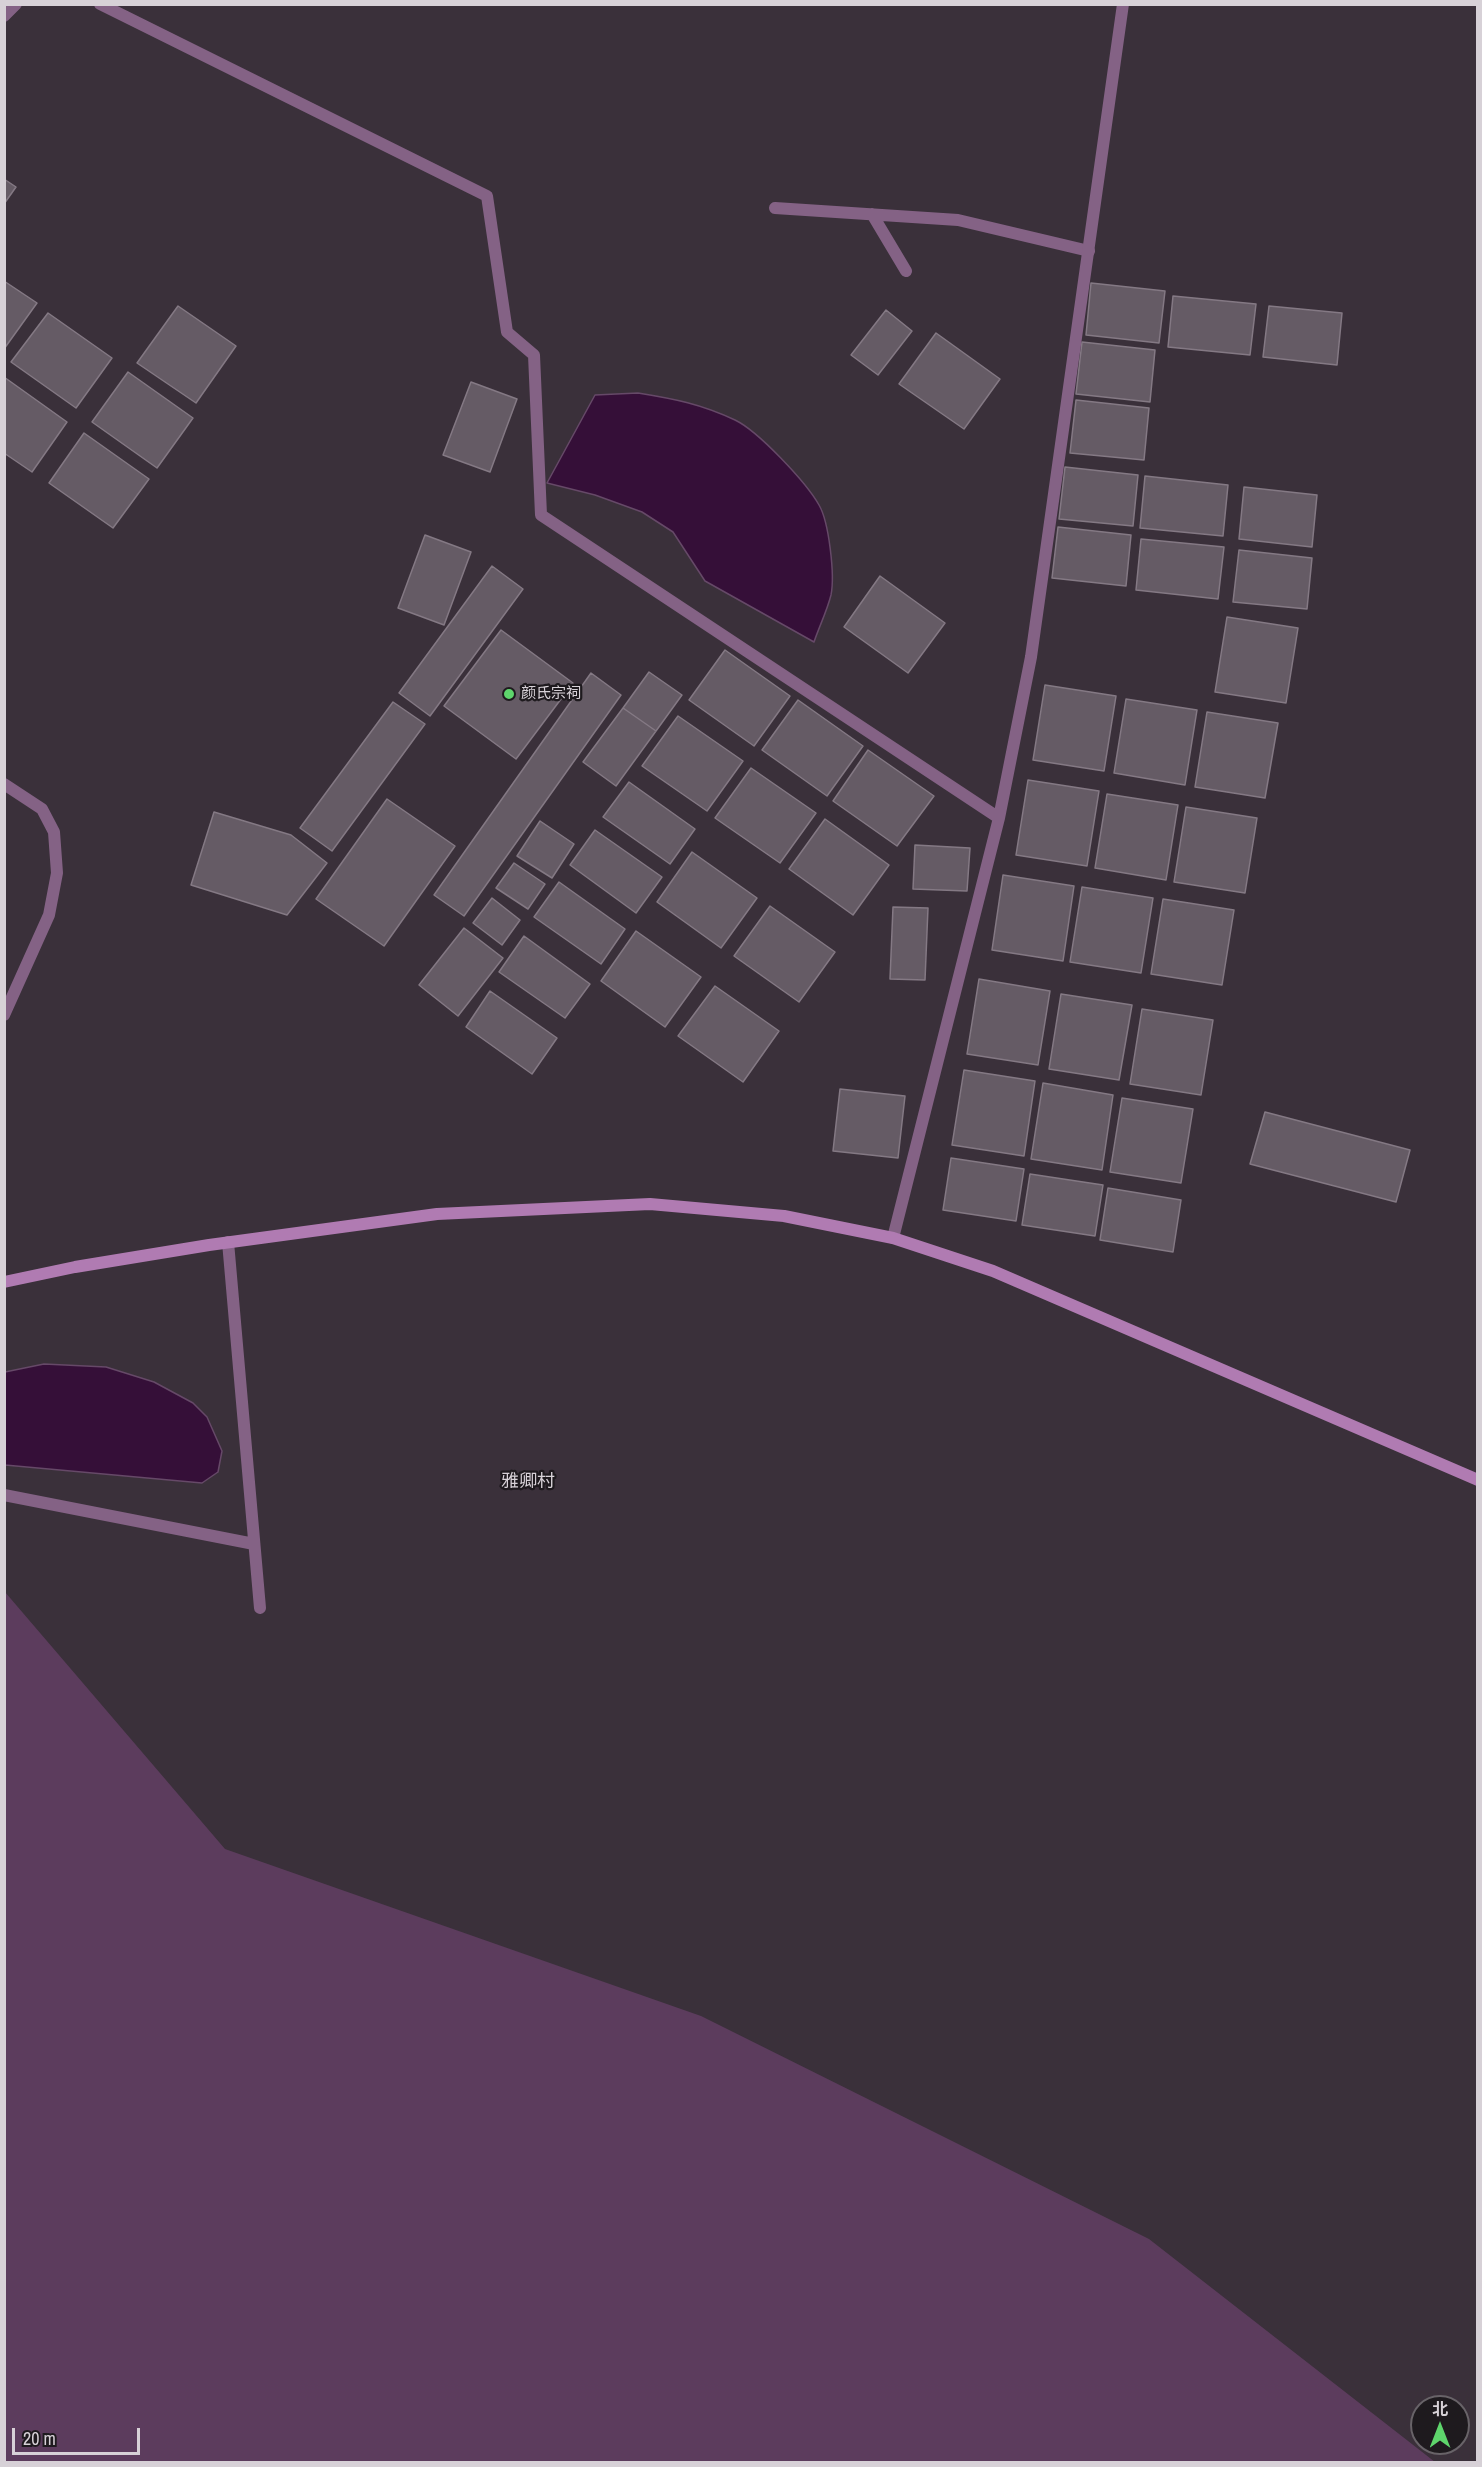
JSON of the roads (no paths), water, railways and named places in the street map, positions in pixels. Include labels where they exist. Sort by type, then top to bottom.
[{"type":"main road","points":[[4,1282],[75,1267],[228,1242],[437,1214],[650,1204],[784,1216],[893,1238],[993,1271],[1478,1480]]},
{"type":"street","points":[[4,16],[16,4]]},
{"type":"street","points":[[100,4],[486,196],[507,332],[534,355],[541,515],[999,818]]},
{"type":"street","points":[[893,1238],[999,818],[1031,657],[1123,4]]},
{"type":"street","points":[[775,208],[958,220],[1089,251]]},
{"type":"street","points":[[872,214],[906,271]]},
{"type":"street","points":[[4,784],[42,809],[54,832],[57,873],[49,915],[4,1015]]},
{"type":"street","points":[[228,1242],[260,1608]]},
{"type":"street","points":[[4,1496],[255,1544]]},
{"type":"place","name":"颜氏宗祠","points":[[509,694]]},
{"type":"district","name":"雅卿村","points":[[528,1482]]}]
